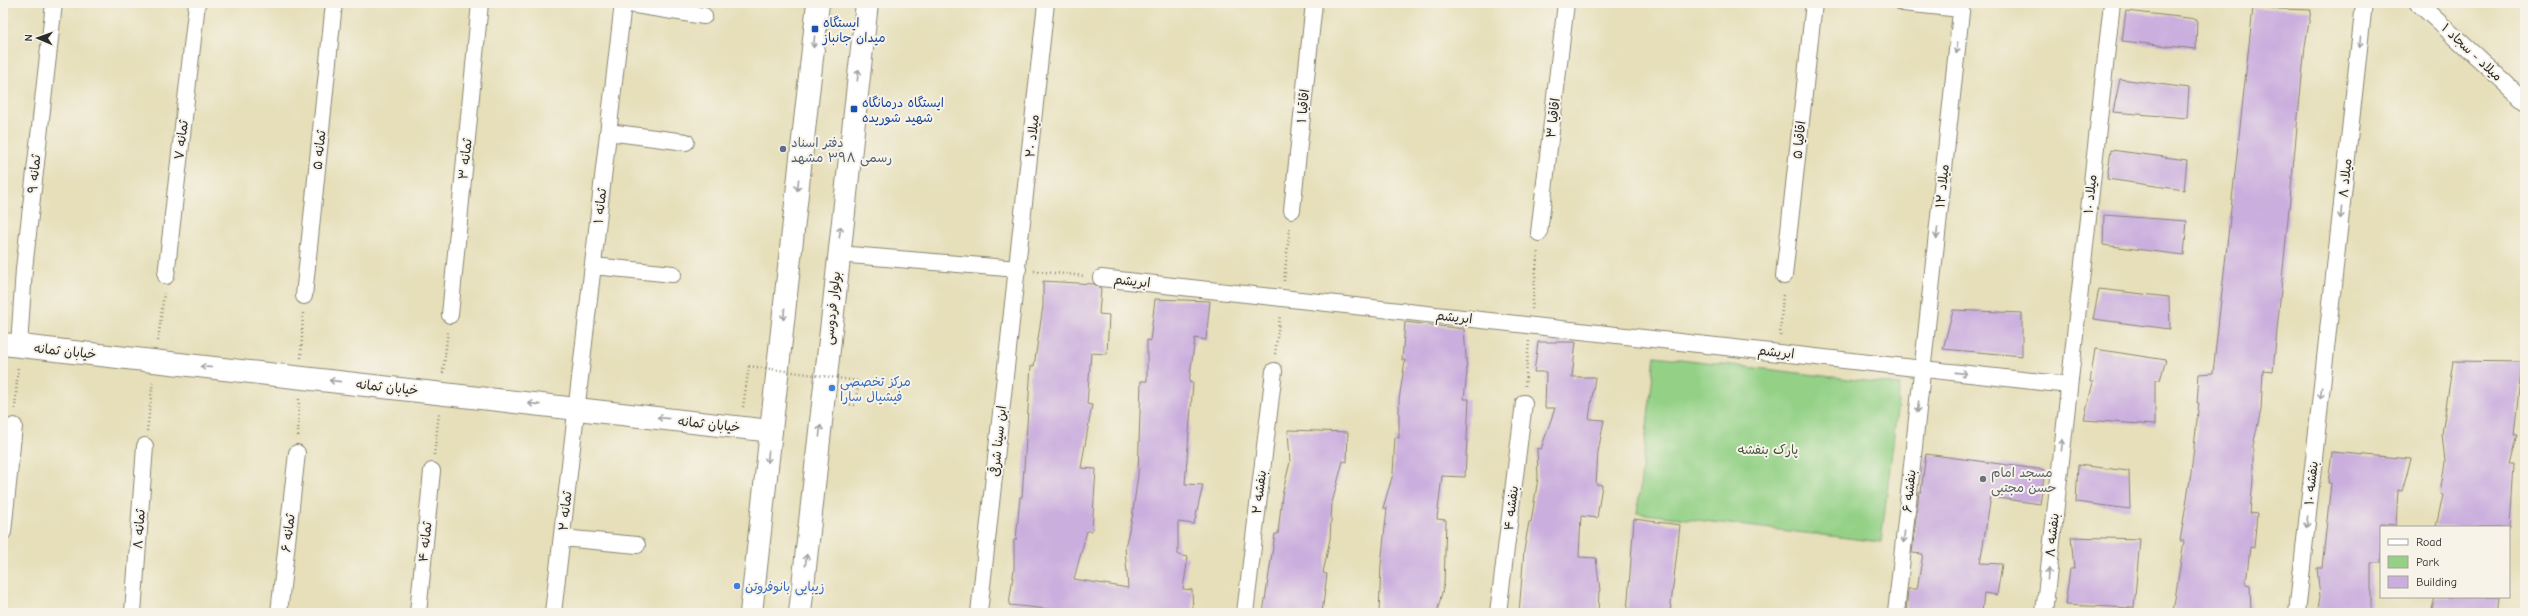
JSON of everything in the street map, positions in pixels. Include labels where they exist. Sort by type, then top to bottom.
[{"type":"main road","points":[[751,613],[818,3]]},
{"type":"main road","name":"بولوار فردوسی","points":[[800,613],[838,254],[867,3]]},
{"type":"main road","name":"خیابان ثمانه","points":[[11,345],[771,431]]},
{"type":"street","name":"ثمانه ۹","points":[[11,345],[24,269],[54,3]]},
{"type":"street","name":"ثمانه ۷","points":[[166,276],[197,3]]},
{"type":"street","name":"ثمانه ۵","points":[[304,296],[334,3]]},
{"type":"street","name":"ثمانه ۳","points":[[450,315],[480,3]]},
{"type":"street","points":[[623,3],[704,16]]},
{"type":"street","name":"ثمانه ۱","points":[[576,409],[623,3]]},
{"type":"street","name":"میلاد ۲۰","points":[[1018,269],[1046,3]]},
{"type":"street","name":"اقاقیا ۱","points":[[1292,210],[1314,3]]},
{"type":"street","name":"اقاقیا ۳","points":[[1539,233],[1566,3]]},
{"type":"street","name":"اقاقیا ۵","points":[[1784,276],[1814,3]]},
{"type":"street","points":[[1903,3],[1961,6]]},
{"type":"street","name":"میلاد ۱۰","points":[[2069,385],[2112,3]]},
{"type":"street","name":"میلاد ۸","points":[[2325,354],[2364,3]]},
{"type":"street","name":"میلاد - سجاد ۱","points":[[2418,3],[2525,101]]},
{"type":"street","name":"میلاد ۱۲","points":[[1922,368],[1961,6]]},
{"type":"street","points":[[608,132],[686,142]]},
{"type":"street","points":[[838,254],[1018,269]]},
{"type":"street","points":[[593,266],[673,274]]},
{"type":"street","name":"ابن سینا شرقی","points":[[979,613],[1018,269]]},
{"type":"street","name":"ابریشم","points":[[1101,278],[2069,385]]},
{"type":"street","name":"بنفشه ۱۰","points":[[2296,613],[2325,354]]},
{"type":"street","name":"بنفشه ۶","points":[[1896,613],[1922,368]]},
{"type":"street","name":"بنفشه ۲","points":[[1245,613],[1274,371]]},
{"type":"street","name":"بنفشه ۸","points":[[2044,613],[2069,385]]},
{"type":"street","name":"بنفشه ۴","points":[[1498,613],[1524,403]]},
{"type":"street","name":"ثمانه ۲","points":[[553,613],[576,409]]},
{"type":"street","points":[[3,532],[14,426]]},
{"type":"street","name":"ثمانه ۸","points":[[133,613],[146,446]]},
{"type":"street","name":"ثمانه ۶","points":[[279,613],[297,453]]},
{"type":"street","name":"ثمانه ۴","points":[[418,613],[432,471]]},
{"type":"street","points":[[562,538],[637,545]]},
{"type":"path","name":"ابریشم","points":[[1018,269],[1101,278]]},
{"type":"path","points":[[1779,353],[1784,276]]},
{"type":"path","points":[[11,345],[14,426]]},
{"type":"path","points":[[746,386],[749,366],[858,381],[855,405]]},
{"type":"green space","name":"پارک بنفشه","points":[[1655,356],[1900,385],[1881,542],[1637,513]]},
{"type":"building","points":[[2253,8],[2311,10],[2305,46],[2273,371],[2263,370],[2261,410],[2253,446],[2253,480],[2250,513],[2257,514],[2254,548],[2250,547],[2246,584],[2250,585],[2251,613],[2173,612],[2184,541],[2180,541],[2191,473],[2199,403],[2197,403],[2199,374],[2213,373]]},
{"type":"building","points":[[2126,11],[2197,19],[2196,49],[2122,41]]},
{"type":"building","points":[[2120,79],[2189,88],[2187,118],[2113,112]]},
{"type":"building","points":[[2111,150],[2187,160],[2184,190],[2107,179]]},
{"type":"building","points":[[2104,215],[2187,221],[2184,255],[2103,245]]},
{"type":"building","points":[[1043,281],[1094,284],[1101,288],[1099,314],[1109,315],[1107,354],[1091,353],[1087,404],[1092,405],[1081,468],[1096,469],[1092,531],[1087,531],[1074,579],[1128,588],[1125,547],[1132,518],[1138,475],[1141,381],[1147,381],[1147,340],[1150,341],[1155,299],[1210,301],[1206,340],[1195,338],[1189,382],[1193,383],[1185,484],[1203,485],[1194,524],[1178,522],[1178,555],[1188,557],[1183,589],[1192,590],[1193,613],[1087,613],[1009,605],[1014,569],[1014,540],[1016,540],[1020,497],[1022,497],[1031,366],[1034,366],[1043,306]]},
{"type":"building","points":[[2099,289],[2169,297],[2170,329],[2093,319]]},
{"type":"building","points":[[1953,310],[2022,313],[2022,356],[1943,349]]},
{"type":"building","points":[[1405,322],[1464,329],[1467,372],[1464,399],[1469,399],[1465,477],[1442,476],[1437,519],[1446,520],[1444,584],[1437,613],[1379,613],[1381,565],[1387,508],[1383,508],[1393,474],[1395,437],[1399,438],[1399,400],[1405,360],[1402,360]]},
{"type":"building","points":[[1538,342],[1576,342],[1572,377],[1595,377],[1589,419],[1604,420],[1598,452],[1596,484],[1602,485],[1597,518],[1581,516],[1579,557],[1596,558],[1600,591],[1598,613],[1519,613],[1524,550],[1529,522],[1531,522],[1538,478],[1537,448],[1541,449],[1555,408],[1545,408],[1546,372],[1534,372]]},
{"type":"building","points":[[2095,349],[2166,360],[2160,380],[2155,380],[2155,425],[2084,420],[2093,382],[2090,382]]},
{"type":"building","points":[[2453,361],[2522,362],[2514,434],[2517,434],[2509,465],[2514,465],[2510,527],[2436,526],[2443,495],[2440,494],[2445,462],[2442,434]]},
{"type":"building","points":[[1288,430],[1348,432],[1347,462],[1343,461],[1332,503],[1330,539],[1323,573],[1327,574],[1322,613],[1263,613],[1275,534],[1278,534],[1282,495],[1290,462]]},
{"type":"building","points":[[2332,452],[2411,459],[2402,491],[2398,490],[2396,525],[2381,524],[2380,526],[2380,563],[2371,563],[2371,613],[2317,613],[2320,597],[2317,568],[2322,568],[2331,483],[2328,483]]},
{"type":"building","points":[[1926,454],[2045,470],[2040,504],[1991,497],[1980,563],[2002,564],[1997,595],[1984,593],[1982,613],[1906,613],[1908,589],[1917,589],[1923,554],[1912,553],[1919,492],[1921,492]]},
{"type":"building","points":[[2078,465],[2129,471],[2130,509],[2076,502]]},
{"type":"building","points":[[1634,519],[1680,525],[1670,613],[1627,613]]},
{"type":"building","points":[[2071,537],[2140,539],[2134,608],[2065,605],[2070,569],[2074,569]]},
{"type":"building","points":[[2435,598],[2499,598],[2497,613],[2431,613]]},
{"type":"place","name":"ایستگاه میدان جانباز","points":[[815,29]]},
{"type":"place","name":"ایستگاه درمانگاه شهید شوریده","points":[[854,109]]},
{"type":"place","name":"دفتر اسناد رسمی ۳۹۸ مشهد","points":[[783,149]]},
{"type":"place","name":"مرکز تخصصی فیشیال سارا","points":[[832,388]]},
{"type":"place","name":"مسجد امام حسن مجتبی","points":[[1983,479]]},
{"type":"place","name":"زیبایی بانوفروتن","points":[[737,586]]}]
